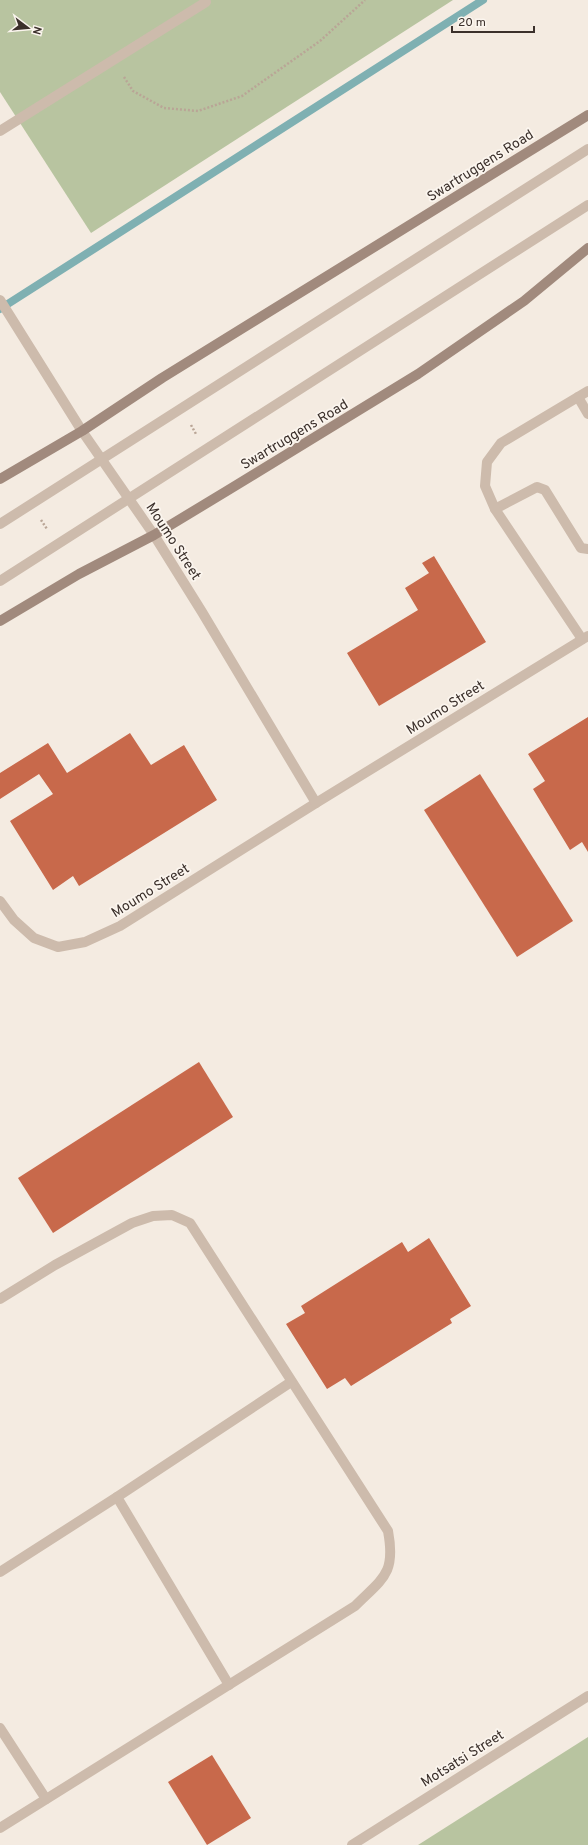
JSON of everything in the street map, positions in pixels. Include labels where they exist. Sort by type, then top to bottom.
[{"type":"main road","name":"Swartruggens Road","points":[[0,480],[82,431],[162,378],[588,114]]},
{"type":"main road","name":"Swartruggens Road","points":[[0,621],[79,574],[154,534],[292,452],[418,374],[524,301],[588,248]]},
{"type":"street","points":[[0,131],[112,59],[206,2]]},
{"type":"street","points":[[0,524],[588,149]]},
{"type":"street","points":[[0,581],[588,205]]},
{"type":"street","name":"Moumo Street","points":[[0,300],[82,431],[154,534],[316,803]]},
{"type":"street","points":[[585,638],[495,509],[485,486],[487,462],[501,443],[588,391]]},
{"type":"street","points":[[578,397],[588,414]]},
{"type":"street","points":[[495,509],[537,487],[545,490],[581,548],[588,549]]},
{"type":"street","name":"Moumo Street","points":[[0,901],[14,920],[34,938],[58,947],[85,942],[120,926],[316,803],[585,638]]},
{"type":"street","points":[[0,1299],[55,1265],[132,1223],[153,1216],[172,1215],[190,1223],[388,1531],[390,1546],[390,1559],[386,1575],[355,1606],[0,1828]]},
{"type":"street","points":[[0,1572],[117,1498],[291,1382]]},
{"type":"street","points":[[117,1498],[229,1685]]},
{"type":"street","name":"Motsatsi Street","points":[[352,1845],[588,1696]]},
{"type":"street","points":[[0,1728],[46,1799]]},
{"type":"path","points":[[112,59],[133,91],[164,108],[198,111],[242,96],[320,42],[365,0]]},
{"type":"path","points":[[30,505],[57,544]]},
{"type":"green space","points":[[0,0],[453,0],[91,233],[0,92]]},
{"type":"green space","points":[[588,1737],[588,1845],[418,1845]]},
{"type":"building","points":[[434,556],[486,642],[379,706],[347,653],[418,610],[405,588],[429,573],[422,563]]},
{"type":"building","points":[[588,717],[588,852],[582,842],[570,850],[533,789],[545,781],[528,754]]},
{"type":"building","points":[[130,733],[151,765],[184,745],[217,800],[79,886],[73,876],[53,890],[10,821],[53,794],[39,774],[0,799],[0,773],[48,743],[67,773]]},
{"type":"building","points":[[480,774],[573,921],[517,957],[424,810]]},
{"type":"building","points":[[199,1062],[233,1117],[53,1233],[18,1178]]},
{"type":"building","points":[[429,1238],[471,1306],[450,1319],[452,1323],[351,1386],[345,1378],[327,1389],[286,1324],[305,1313],[301,1306],[402,1242],[408,1252]]},
{"type":"building","points":[[212,1755],[251,1818],[207,1845],[168,1782]]},
{"type":"waterway","points":[[0,309],[483,0]]}]
